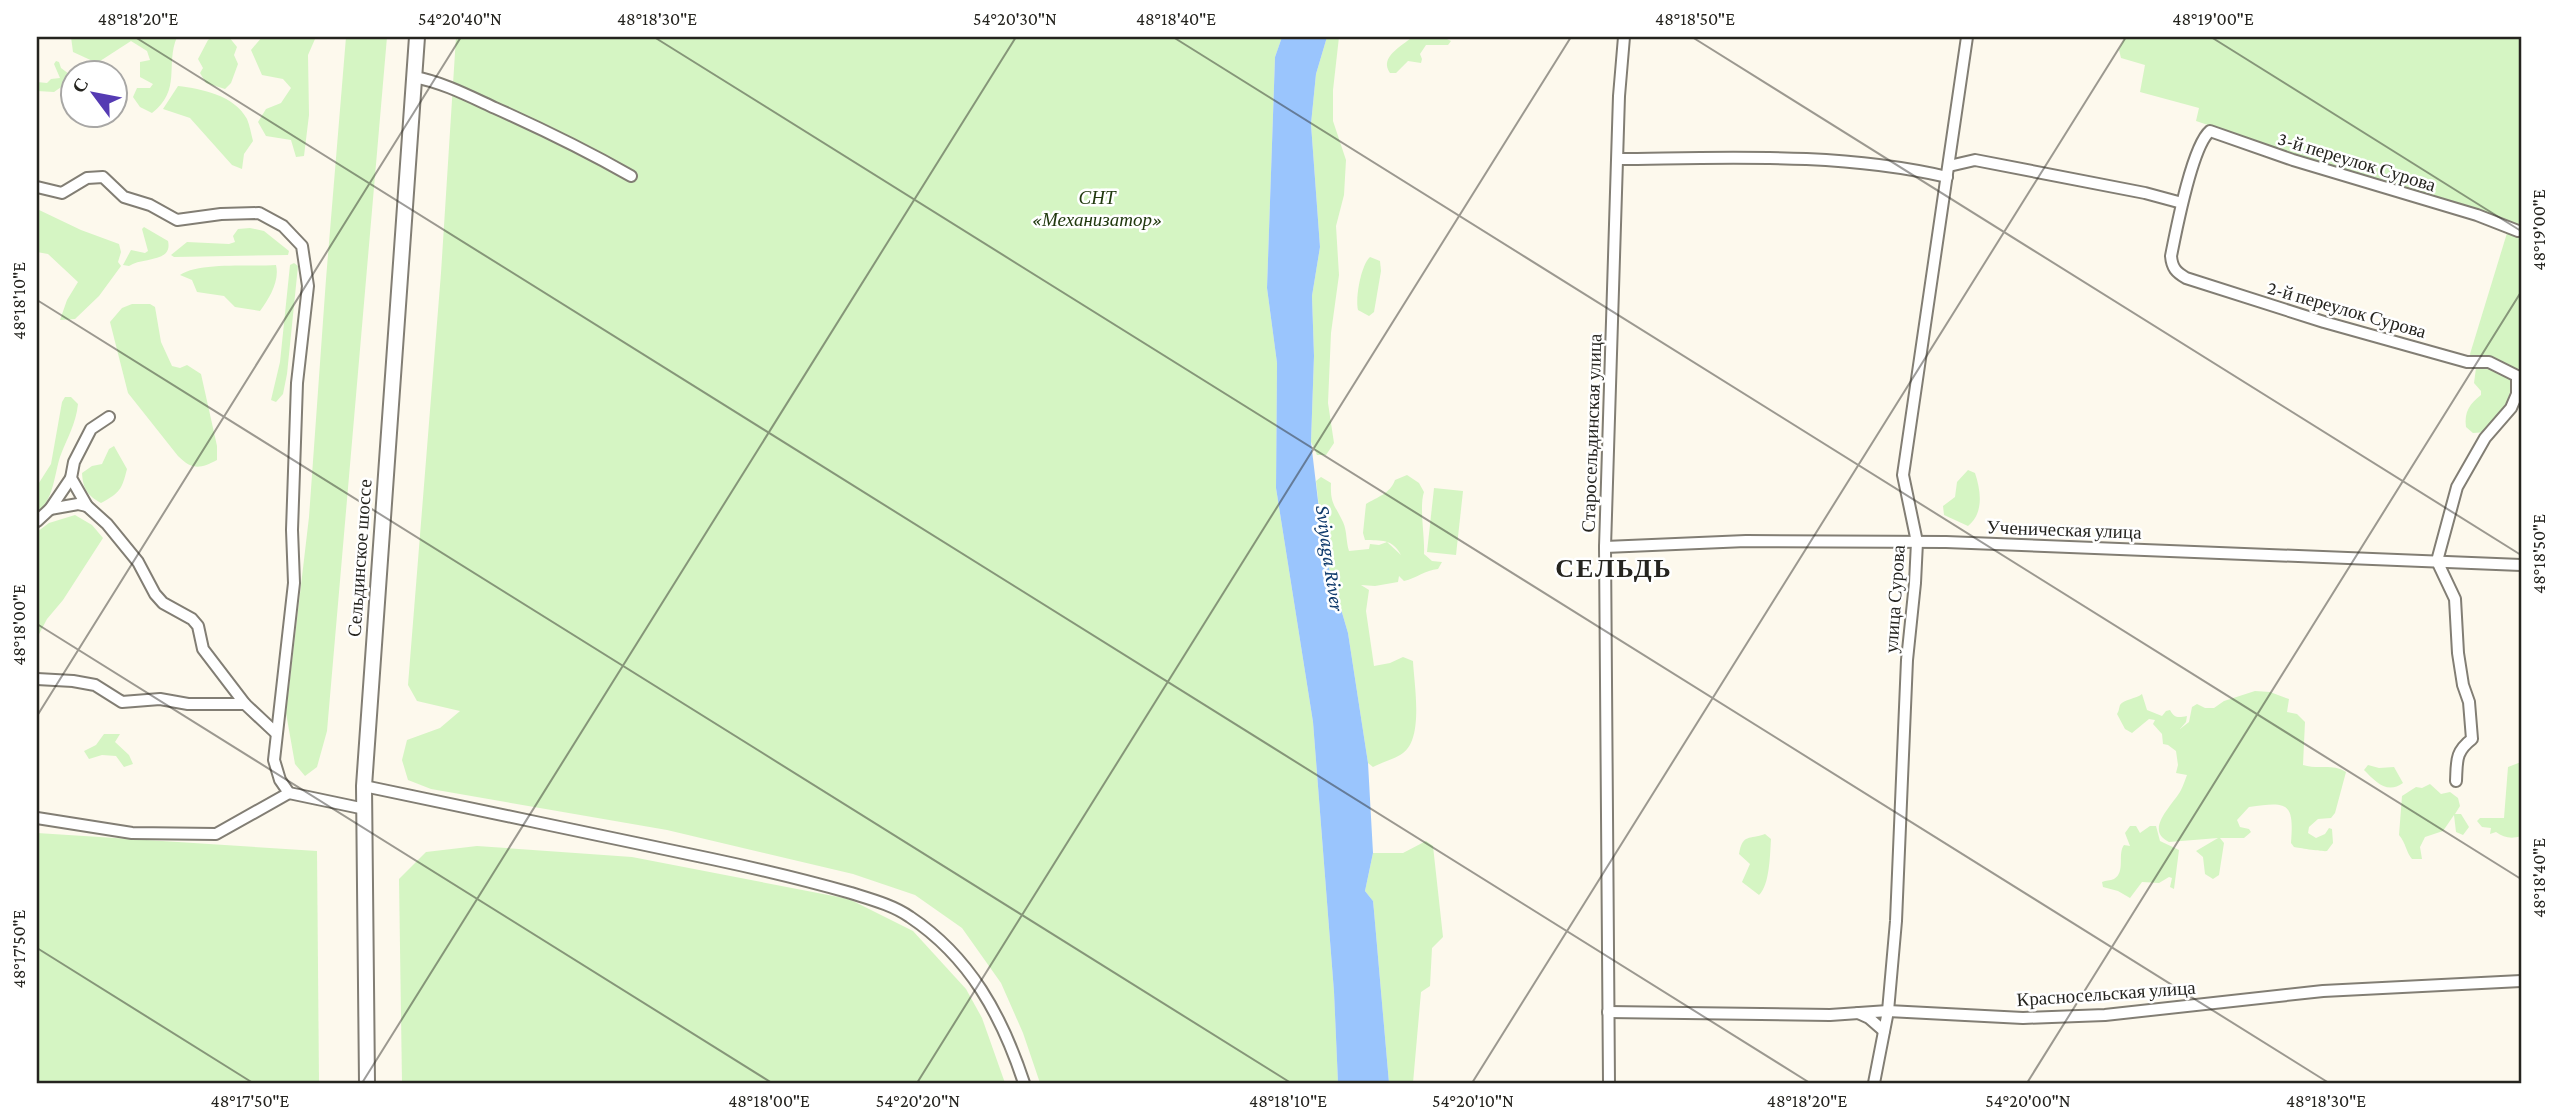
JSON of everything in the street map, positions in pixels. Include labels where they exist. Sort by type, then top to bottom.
[{"type":"main road","name":"Сельдинское шоссе","points":[[367,1083],[364,786],[417,37]]},
{"type":"street","name":"Старосельдинская улица","points":[[1609,1083],[1605,547],[1619,96],[1624,37]]},
{"type":"street","name":"улица Сурова","points":[[1874,1083],[1888,1011],[1897,897],[1907,660],[1917,542],[1903,475],[1967,37]]},
{"type":"street","points":[[414,77],[478,100],[562,138],[631,176]]},
{"type":"street","name":"3-й переулок Сурова","points":[[2182,203],[2205,135],[2210,131],[2263,151],[2477,215],[2518,231]]},
{"type":"street","points":[[1618,159],[1847,160],[1948,172],[1975,160],[2145,193],[2182,203]]},
{"type":"street","points":[[37,187],[62,193],[87,178],[103,177],[124,197],[150,205],[177,220],[221,214],[259,213],[283,226],[302,246],[308,286],[297,383],[292,495],[294,583],[274,760],[280,780],[289,793]]},
{"type":"street","name":"2-й переулок Сурова","points":[[2182,203],[2171,256],[2177,273],[2186,278],[2467,362],[2489,362],[2517,376],[2517,394],[2511,408],[2484,438],[2457,487],[2437,561]]},
{"type":"street","points":[[37,521],[50,509],[71,478],[75,462],[91,429],[108,416]]},
{"type":"street","points":[[71,478],[87,506],[107,524],[138,562],[155,594],[163,603],[192,618],[198,626],[203,649],[245,704],[276,733]]},
{"type":"street","points":[[50,509],[78,504],[87,506]]},
{"type":"street","name":"Ученическая улица","points":[[1605,547],[1746,541],[1917,542],[2521,565]]},
{"type":"street","points":[[2437,561],[2455,599],[2458,653],[2463,685],[2469,702],[2472,738],[2462,746],[2457,757],[2456,782]]},
{"type":"street","points":[[37,679],[95,685],[122,702],[160,699],[188,704],[245,704]]},
{"type":"street","points":[[364,786],[765,870],[863,897],[908,915],[943,941],[968,968],[994,1007],[1013,1049],[1024,1083]]},
{"type":"street","points":[[37,818],[132,833],[216,834],[289,793],[365,809]]},
{"type":"street","name":"Красносельская улица","points":[[1608,1012],[1830,1015],[1888,1011],[2023,1018],[2105,1015],[2323,991],[2521,981]]},
{"type":"street","points":[[1857,1013],[1869,1018],[1884,1031]]},
{"type":"green space","points":[[71,37],[177,37],[172,57],[170,86],[161,104],[152,113],[140,107],[133,97],[137,88],[150,88],[153,84],[140,77],[140,62],[150,60],[147,51],[131,41],[102,60],[90,60],[73,52]]},
{"type":"green space","points":[[212,37],[229,37],[237,47],[234,55],[238,64],[231,83],[225,89],[206,83],[200,73],[203,68],[198,59]]},
{"type":"green space","points":[[262,37],[315,39],[308,55],[309,115],[304,156],[296,157],[291,140],[266,136],[258,122],[266,109],[281,103],[291,88],[283,79],[262,75],[251,50]]},
{"type":"green space","points":[[346,37],[387,37],[327,731],[317,767],[305,776],[295,764],[286,713],[309,517]]},
{"type":"green space","name":"СНТ «Механизатор»","points":[[456,37],[1282,37],[1275,57],[1267,288],[1277,363],[1276,488],[1313,722],[1334,992],[1338,1083],[1040,1083],[1023,1033],[1001,983],[962,928],[915,895],[853,874],[667,830],[431,789],[408,780],[402,760],[407,740],[440,728],[460,711],[417,701],[408,685],[441,273]]},
{"type":"green space","points":[[1327,37],[1339,37],[1333,90],[1333,121],[1346,160],[1344,195],[1336,226],[1339,275],[1331,333],[1328,403],[1334,443],[1326,455],[1317,455],[1311,442],[1314,356],[1312,296],[1320,247],[1311,124],[1316,74]]},
{"type":"green space","points":[[1412,37],[1443,37],[1451,41],[1448,45],[1426,45],[1420,54],[1421,63],[1408,61],[1396,73],[1390,73],[1387,67],[1389,57]]},
{"type":"green space","points":[[2125,37],[2521,37],[2521,230],[2196,121],[2199,108],[2140,92],[2145,65],[2121,58],[2119,50]]},
{"type":"green space","points":[[59,62],[60,78],[54,64]]},
{"type":"green space","points":[[60,78],[60,88],[54,92],[37,91],[37,82],[47,83],[51,79]]},
{"type":"green space","points":[[178,86],[217,95],[241,111],[247,119],[253,141],[244,154],[242,169],[232,165],[190,118],[163,109]]},
{"type":"green space","points":[[37,209],[119,244],[121,252],[118,262],[121,266],[99,296],[75,319],[60,320],[67,300],[78,282],[48,254],[37,252]]},
{"type":"green space","points":[[144,227],[168,241],[166,253],[129,266],[123,265],[131,250],[145,253],[148,251],[142,229]]},
{"type":"green space","points":[[238,229],[264,231],[289,251],[288,255],[171,255],[187,242],[235,242],[233,236]]},
{"type":"green space","points":[[2507,233],[2521,237],[2521,369],[2471,357],[2470,354]]},
{"type":"green space","points":[[1370,257],[1380,261],[1381,271],[1374,312],[1369,316],[1358,310],[1357,298],[1361,274]]},
{"type":"green space","points":[[294,263],[298,266],[287,374],[283,394],[276,402],[271,400],[280,362],[290,265]]},
{"type":"green space","points":[[276,265],[275,283],[260,311],[235,307],[224,296],[197,292],[192,280],[180,275],[200,268]]},
{"type":"green space","points":[[132,304],[150,304],[155,307],[161,342],[172,366],[180,368],[187,365],[201,374],[217,446],[217,460],[196,467],[183,461],[128,393],[110,322],[122,308]]},
{"type":"green space","points":[[2485,364],[2512,378],[2511,387],[2506,411],[2487,432],[2473,433],[2466,427],[2466,417],[2471,405],[2481,395],[2474,383],[2476,368]]},
{"type":"green space","points":[[65,397],[71,397],[78,404],[75,418],[50,494],[37,513],[37,486],[51,464]]},
{"type":"green space","points":[[114,446],[127,469],[119,490],[101,503],[87,491],[82,473],[92,466],[102,464],[109,449]]},
{"type":"green space","points":[[1968,470],[1975,473],[1980,501],[1977,515],[1968,526],[1944,515],[1943,506],[1955,497],[1957,482]]},
{"type":"green space","points":[[1407,475],[1419,483],[1424,492],[1424,554],[1432,561],[1442,562],[1438,569],[1404,581],[1399,576],[1398,582],[1375,586],[1361,585],[1369,590],[1366,611],[1374,666],[1403,657],[1413,661],[1416,696],[1416,723],[1410,746],[1400,755],[1373,767],[1368,763],[1348,633],[1324,551],[1316,481],[1321,477],[1331,483],[1332,500],[1344,525],[1349,551],[1369,549],[1370,544],[1387,542],[1365,540],[1363,533],[1366,504],[1387,492],[1395,480]]},
{"type":"green space","points":[[1434,488],[1463,491],[1456,555],[1427,552]]},
{"type":"green space","points":[[75,515],[92,525],[103,538],[63,600],[47,619],[37,638],[37,532],[49,523]]},
{"type":"green space","points":[[2255,691],[2270,692],[2289,699],[2287,712],[2297,714],[2305,722],[2303,765],[2336,768],[2346,772],[2335,813],[2331,818],[2318,819],[2309,827],[2308,833],[2316,838],[2325,834],[2329,828],[2332,829],[2333,843],[2327,851],[2294,847],[2291,843],[2290,812],[2286,808],[2273,804],[2249,807],[2237,820],[2240,827],[2251,832],[2244,838],[2220,838],[2224,843],[2219,875],[2213,879],[2205,874],[2203,857],[2196,851],[2218,838],[2169,842],[2159,831],[2163,817],[2181,790],[2187,775],[2176,773],[2176,751],[2163,744],[2162,734],[2153,724],[2155,720],[2149,719],[2132,733],[2125,729],[2117,714],[2122,703],[2142,694],[2147,710],[2162,716],[2170,710],[2177,717],[2187,716],[2180,729],[2189,722],[2192,707],[2197,704],[2214,708],[2224,701]]},
{"type":"green space","points":[[104,734],[120,734],[115,742],[129,755],[133,764],[124,767],[116,756],[102,755],[89,759],[84,751],[96,745]]},
{"type":"green space","points":[[2521,762],[2521,836],[2508,837],[2496,832],[2490,834],[2491,828],[2482,827],[2477,821],[2480,818],[2504,818],[2508,767]]},
{"type":"green space","points":[[2368,765],[2379,768],[2394,767],[2403,783],[2392,788],[2382,785],[2364,770]]},
{"type":"green space","points":[[2430,784],[2441,794],[2450,792],[2458,798],[2460,806],[2455,814],[2461,814],[2469,827],[2463,835],[2456,832],[2454,815],[2443,831],[2425,837],[2420,847],[2422,859],[2412,859],[2399,835],[2402,796],[2416,787],[2422,788]]},
{"type":"green space","points":[[2130,826],[2136,826],[2140,833],[2150,826],[2156,826],[2160,841],[2179,850],[2174,889],[2170,887],[2172,878],[2169,877],[2159,883],[2142,882],[2130,898],[2103,887],[2102,882],[2114,879],[2120,872],[2122,849],[2124,845],[2130,846],[2125,833]]},
{"type":"green space","points":[[37,833],[317,851],[319,1083],[37,1083]]},
{"type":"green space","points":[[1765,834],[1771,839],[1770,860],[1765,884],[1759,895],[1742,882],[1750,864],[1739,854],[1745,840]]},
{"type":"green space","points":[[1426,841],[1433,846],[1443,937],[1432,948],[1430,986],[1421,992],[1413,1083],[1389,1083],[1373,901],[1365,891],[1373,853],[1403,853]]},
{"type":"green space","points":[[477,846],[632,857],[849,899],[913,931],[966,989],[982,1018],[1005,1083],[402,1083],[399,879],[426,852]]},
{"type":"water","points":[[1282,37],[1327,37],[1316,74],[1311,124],[1320,247],[1312,296],[1314,356],[1311,442],[1324,551],[1348,633],[1368,763],[1373,853],[1365,891],[1373,901],[1389,1083],[1338,1083],[1334,992],[1313,722],[1276,488],[1277,363],[1267,288],[1275,57]]},
{"type":"district","name":"СЕЛЬДЬ","points":[[1614,568]]},
{"type":"water label","name":"Sviyaga River","points":[[1330,558]]}]
